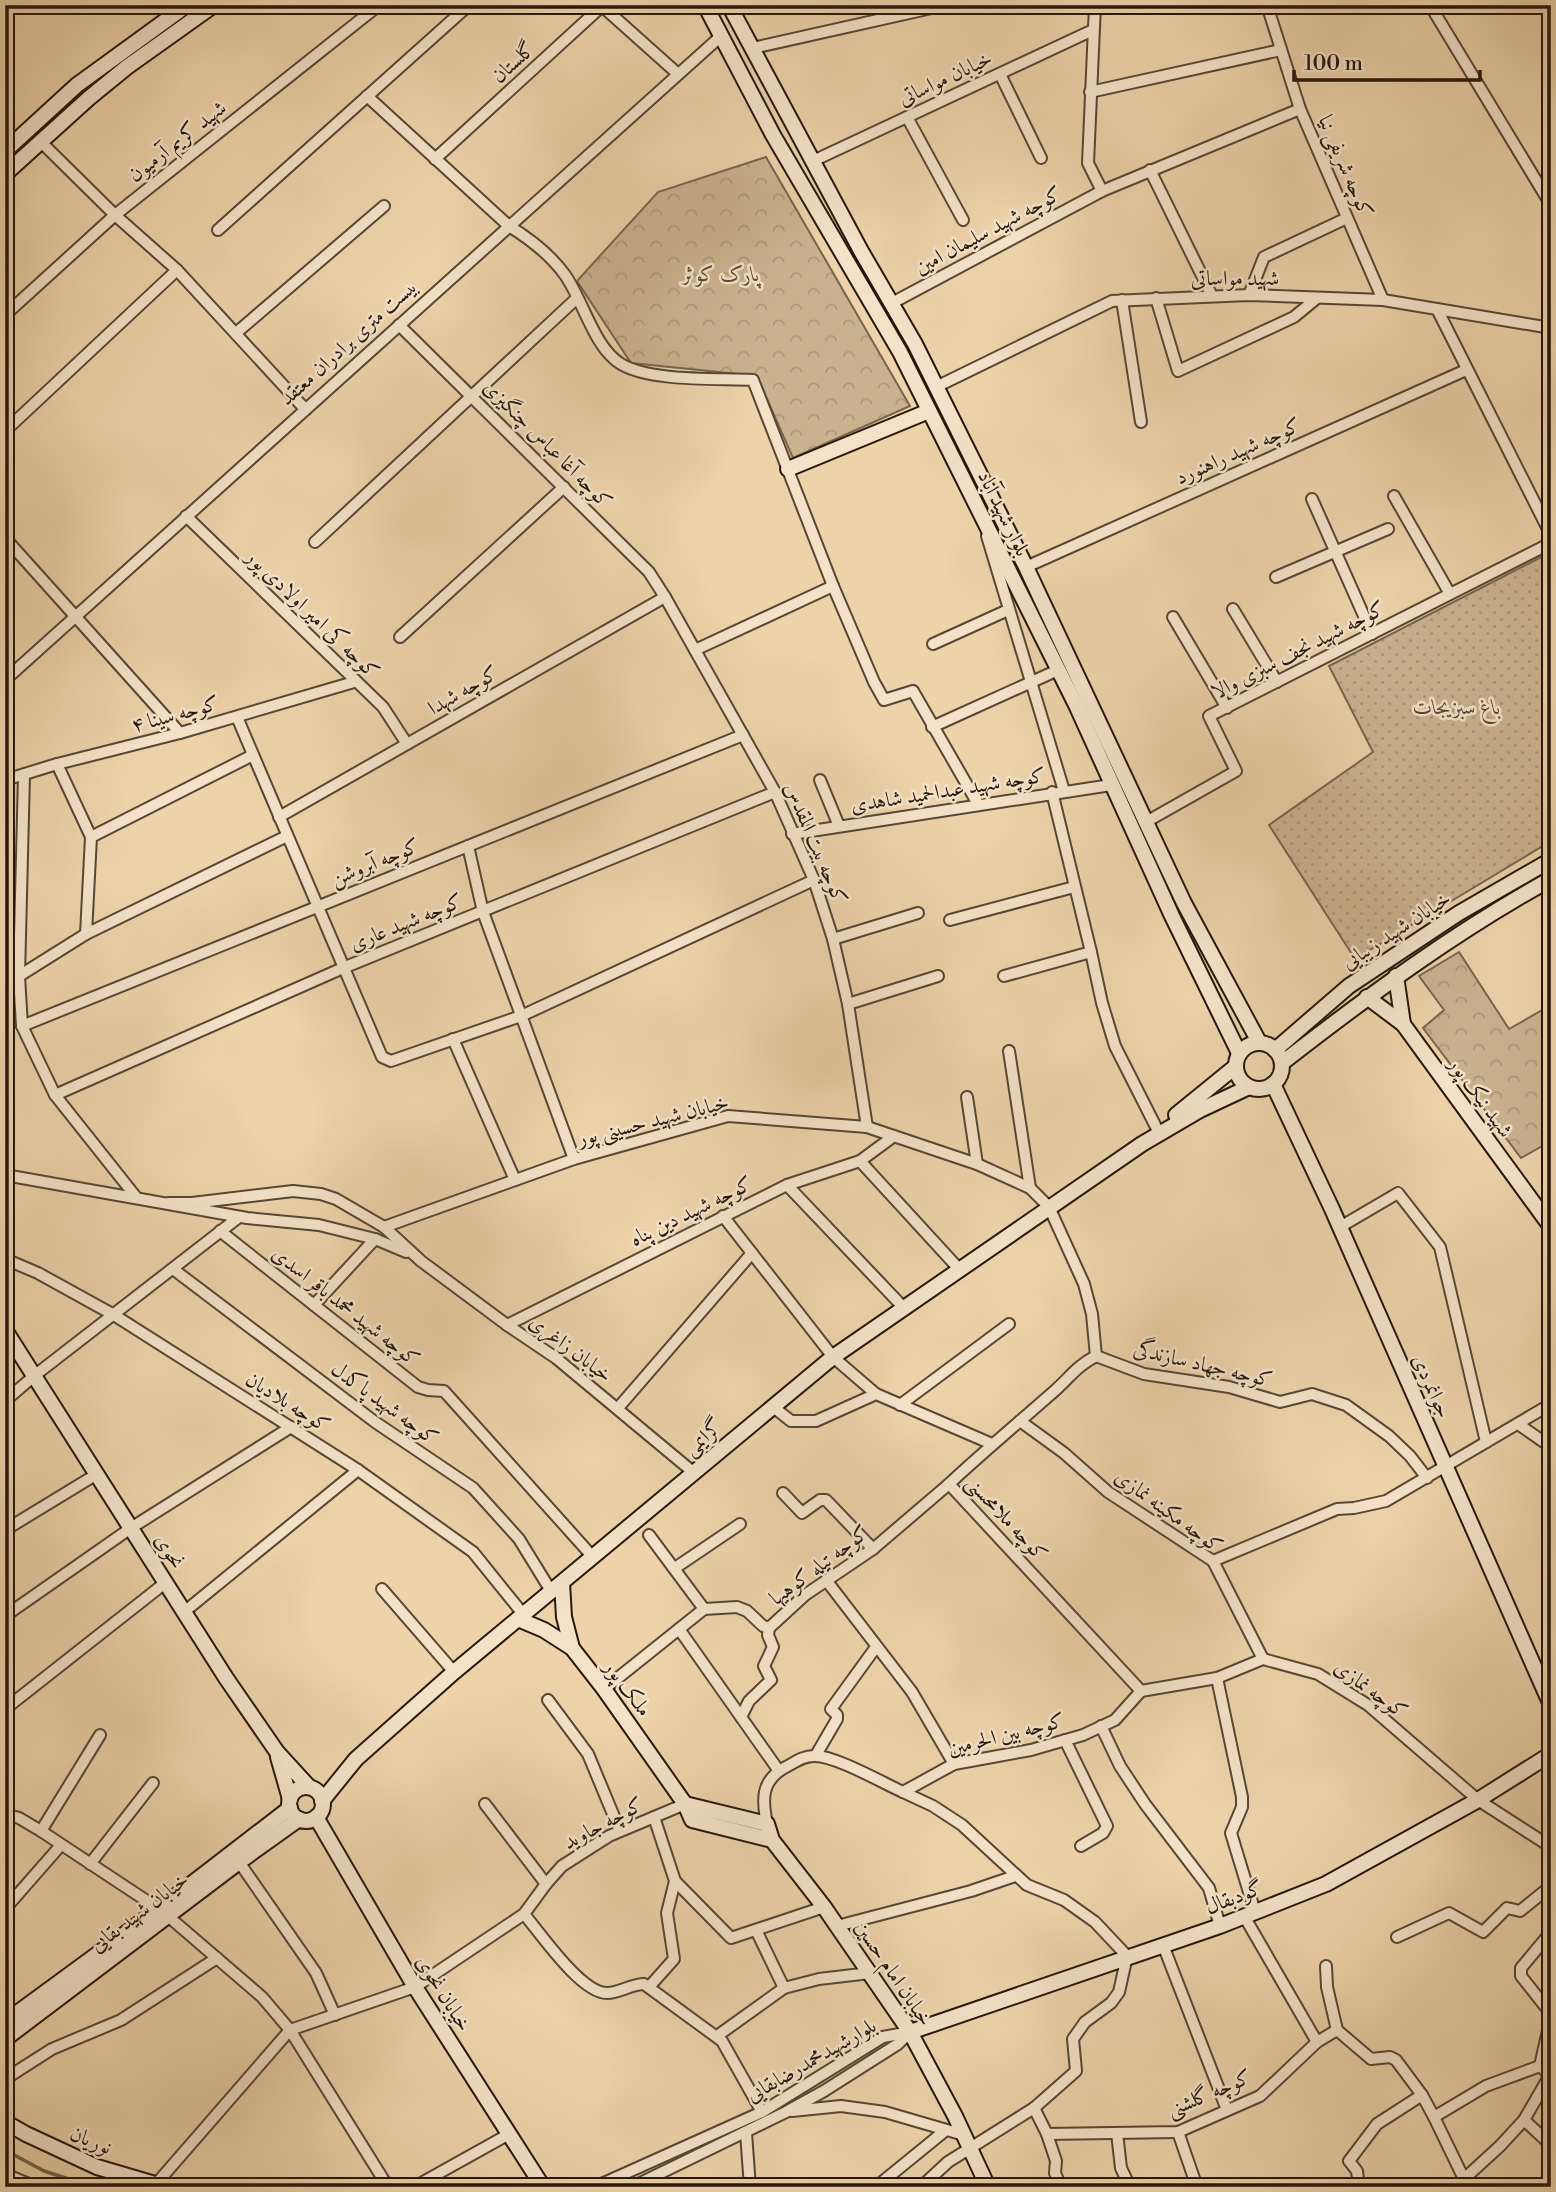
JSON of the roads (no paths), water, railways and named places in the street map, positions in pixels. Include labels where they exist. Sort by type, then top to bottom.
[{"type":"main road","points":[[7,147],[77,85],[187,5]]},
{"type":"main road","points":[[5,174],[127,67],[214,5]]},
{"type":"main road","name":"بلوار شهید آباد","points":[[705,5],[773,135],[900,352],[1058,670],[1230,1034],[1237,1060]]},
{"type":"main road","name":"بلوار شهید آباد","points":[[730,5],[936,387],[1026,567],[1184,903],[1259,1042]]},
{"type":"main road","points":[[788,469],[929,411]]},
{"type":"main road","name":"خیابان شهید زیبایی","points":[[1279,1056],[1349,986],[1459,914],[1551,860]]},
{"type":"main road","name":"خیابان شهید زیبایی","points":[[1279,1056],[1396,976],[1551,879]]},
{"type":"main road","name":"شهید نیک پور","points":[[1396,976],[1403,1024]]},
{"type":"main road","name":"شهید نیک پور","points":[[1367,997],[1403,1024],[1551,1227]]},
{"type":"main road","points":[[1230,1034],[1249,1025]]},
{"type":"main road","points":[[1142,1144],[1252,1044],[1259,1042],[1279,1056],[1280,1075],[1273,1084],[1262,1089],[1249,1087],[1241,1081],[1237,1060]]},
{"type":"main road","name":"جوانمردی","points":[[1273,1084],[1340,1227],[1551,1705]]},
{"type":"main road","points":[[1142,1144],[1200,1110],[1249,1087]]},
{"type":"main road","name":"گرایمی","points":[[322,1801],[356,1759],[454,1672],[833,1357],[1142,1144]]},
{"type":"main road","name":"نحوی","points":[[5,1330],[226,1678],[277,1752],[310,1788]]},
{"type":"main road","points":[[557,1587],[572,1648]]},
{"type":"main road","name":"ملک پور","points":[[520,1616],[572,1648],[685,1804],[692,1820],[772,1840]]},
{"type":"main road","points":[[277,1752],[293,1809],[311,1820],[322,1807],[322,1801],[320,1795],[310,1788]]},
{"type":"main road","name":"گودبقال","points":[[910,2032],[1220,1926],[1326,1884],[1478,1800],[1551,1754]]},
{"type":"main road","points":[[293,1809],[298,1790],[310,1788],[356,1759]]},
{"type":"main road","points":[[685,1804],[767,1824]]},
{"type":"main road","name":"خیابان شهید بقایی","points":[[5,2022],[239,1862],[293,1809]]},
{"type":"main road","name":"خیابان شهید بقایی","points":[[5,2039],[293,1809]]},
{"type":"main road","name":"خیابان نحوی","points":[[316,1817],[415,1987],[543,2187]]},
{"type":"main road","name":"خیابان امام حسین","points":[[767,1824],[772,1840],[824,1907],[910,2032],[988,2187]]},
{"type":"main road","name":"نوریان","points":[[5,2122],[96,2167],[161,2185]]},
{"type":"street","name":"شهید کریم آرمیون","points":[[5,315],[115,215],[379,5]]},
{"type":"street","points":[[448,5],[458,15]]},
{"type":"street","points":[[218,230],[469,5]]},
{"type":"street","points":[[885,5],[889,18]]},
{"type":"street","points":[[753,48],[945,5]]},
{"type":"street","points":[[1095,5],[1088,163],[1102,191]]},
{"type":"street","name":"کوچه شریفی نیا","points":[[1267,5],[1300,109],[1383,300]]},
{"type":"street","points":[[1430,5],[1545,185],[1551,205]]},
{"type":"street","name":"گلستان","points":[[435,159],[602,6],[678,74]]},
{"type":"street","name":"خیابان مواساتی","points":[[813,160],[1093,30]]},
{"type":"street","name":"بیست متری برادران معتقد","points":[[5,680],[721,36]]},
{"type":"street","points":[[1090,92],[1281,50]]},
{"type":"street","points":[[1000,74],[1041,158]]},
{"type":"street","points":[[367,96],[509,226],[534,242],[566,275],[608,353],[621,364],[645,374],[753,380],[833,586],[884,700],[914,691],[978,804]]},
{"type":"street","name":"کوچه شهید سلیمان امین","points":[[891,303],[1102,191],[1300,109]]},
{"type":"street","points":[[907,117],[963,220]]},
{"type":"street","points":[[40,141],[115,215],[177,270],[305,409]]},
{"type":"street","points":[[1150,170],[1212,296]]},
{"type":"street","points":[[236,333],[384,206]]},
{"type":"street","points":[[1249,295],[1264,257],[1347,218]]},
{"type":"street","points":[[5,431],[177,270]]},
{"type":"street","name":"شهید مواساتی","points":[[936,387],[1112,301],[1122,300],[1249,295],[1383,300],[1551,328]]},
{"type":"street","points":[[315,542],[577,298]]},
{"type":"street","points":[[1156,298],[1178,371],[1294,317],[1317,298]]},
{"type":"street","points":[[1122,300],[1141,422]]},
{"type":"street","points":[[1437,309],[1551,535]]},
{"type":"street","name":"کوچه آغا عباس چنگیزی","points":[[399,325],[649,572],[665,597]]},
{"type":"street","name":"کوچه شهید راهنورد","points":[[1026,567],[1466,370]]},
{"type":"street","points":[[400,637],[564,487]]},
{"type":"street","points":[[1394,496],[1450,594]]},
{"type":"street","points":[[1312,499],[1372,634]]},
{"type":"street","points":[[980,513],[1008,611],[1032,681],[1058,792],[1074,887],[1101,1003],[1115,1046],[1157,1129]]},
{"type":"street","name":"کوچه کی امیر اولادی پور","points":[[186,516],[354,682],[383,707],[407,744]]},
{"type":"street","points":[[1276,577],[1388,529]]},
{"type":"street","points":[[6,540],[180,733]]},
{"type":"street","name":"کوچه شهید نجف سبزی والا","points":[[1146,822],[1236,772],[1209,716],[1551,542]]},
{"type":"street","points":[[695,650],[833,586]]},
{"type":"street","name":"کوچه بیت المقدس","points":[[665,597],[775,792],[814,880],[833,940],[848,1004],[867,1127]]},
{"type":"street","name":"کوچه شهدا","points":[[279,817],[665,597]]},
{"type":"street","points":[[1233,609],[1277,682]]},
{"type":"street","points":[[933,644],[1008,611]]},
{"type":"street","points":[[1173,617],[1227,708]]},
{"type":"street","points":[[932,727],[1058,670]]},
{"type":"street","name":"کوچه سینا ۴","points":[[5,780],[354,682]]},
{"type":"street","points":[[237,717],[343,968],[382,1057],[386,1060],[391,1061],[521,1016],[814,880]]},
{"type":"street","name":"کوچه آبروشن","points":[[22,1026],[743,735]]},
{"type":"street","points":[[91,837],[253,755]]},
{"type":"street","points":[[57,764],[91,837],[86,934]]},
{"type":"street","points":[[24,775],[19,976],[22,1026],[55,1095],[136,1197]]},
{"type":"street","points":[[820,779],[839,826]]},
{"type":"street","name":"کوچه شهید عبدالحمید شاهدی","points":[[792,834],[1111,785]]},
{"type":"street","name":"کوچه شهید عاری","points":[[55,1095],[343,968],[775,792]]},
{"type":"street","points":[[19,976],[86,934],[287,836]]},
{"type":"street","points":[[468,846],[483,912],[574,1159]]},
{"type":"street","points":[[950,920],[1074,887]]},
{"type":"street","points":[[833,940],[918,913]]},
{"type":"street","points":[[1004,976],[1091,952]]},
{"type":"street","points":[[848,1004],[938,976]]},
{"type":"street","points":[[453,1039],[515,1180]]},
{"type":"street","points":[[1009,1051],[1030,1188]]},
{"type":"street","points":[[967,1097],[977,1164]]},
{"type":"street","name":"خیابان شهید حسینی پور","points":[[384,1227],[574,1159],[728,1116],[867,1127],[977,1164],[1030,1188],[1049,1207]]},
{"type":"street","name":"کوچه شهید دین پناه","points":[[507,1325],[787,1185],[860,1161],[894,1136]]},
{"type":"street","points":[[860,1161],[959,1269]]},
{"type":"street","points":[[5,1175],[239,1217],[319,1225],[395,1246],[421,1261]]},
{"type":"street","points":[[787,1185],[903,1307]]},
{"type":"street","points":[[169,1203],[192,1203],[293,1191],[321,1194],[336,1199],[384,1227],[421,1261]]},
{"type":"street","points":[[1340,1227],[1398,1193],[1440,1247],[1486,1442]]},
{"type":"street","points":[[1049,1207],[1084,1284],[1093,1314],[1096,1356]]},
{"type":"street","points":[[723,1216],[833,1357],[876,1394],[992,1444]]},
{"type":"street","points":[[5,1401],[239,1217]]},
{"type":"street","name":"کوچه شهید محمد باقر اسدی","points":[[220,1231],[418,1387],[444,1391],[592,1556]]},
{"type":"street","points":[[314,1305],[375,1239]]},
{"type":"street","points":[[618,1408],[752,1253]]},
{"type":"street","name":"کوچه بلادیان","points":[[5,1259],[38,1273],[114,1315],[358,1470],[473,1552],[520,1616]]},
{"type":"street","name":"خیابان زاغری","points":[[421,1261],[556,1358],[693,1472]]},
{"type":"street","name":"کوچه شهید پاکدل","points":[[173,1269],[375,1422],[473,1488],[557,1587]]},
{"type":"street","points":[[901,1405],[1009,1324]]},
{"type":"street","name":"کوچه ملامحسنی","points":[[1096,1356],[1078,1366],[1061,1386],[949,1483],[1141,1691]]},
{"type":"street","name":"کوچه جهاد سازندگی","points":[[1096,1356],[1144,1374],[1229,1387],[1280,1402],[1312,1394],[1346,1405],[1390,1436],[1427,1478]]},
{"type":"street","points":[[772,1406],[791,1421],[816,1422],[876,1394]]},
{"type":"street","points":[[1213,1561],[1337,1509],[1386,1501],[1551,1404]]},
{"type":"street","name":"کوچه مکینه نمازی","points":[[1020,1421],[1065,1453],[1108,1492],[1213,1561],[1263,1659]]},
{"type":"street","points":[[1518,1424],[1551,1447]]},
{"type":"street","points":[[5,1616],[131,1528],[291,1427]]},
{"type":"street","points":[[184,1612],[358,1470]]},
{"type":"street","points":[[5,1530],[97,1474]]},
{"type":"street","name":"کوچه تیله کوهیها","points":[[704,1609],[737,1607],[747,1611],[769,1628],[804,1595],[873,1549],[949,1483]]},
{"type":"street","points":[[783,1493],[802,1513],[820,1500],[826,1500],[873,1549]]},
{"type":"street","points":[[675,1568],[740,1524]]},
{"type":"street","points":[[604,1689],[704,1609],[649,1535]]},
{"type":"street","points":[[826,1580],[912,1692],[954,1764]]},
{"type":"street","points":[[5,1709],[165,1583]]},
{"type":"street","points":[[382,1589],[454,1672]]},
{"type":"street","points":[[741,1717],[749,1701],[771,1680],[764,1667],[773,1647],[768,1635],[769,1628]]},
{"type":"street","points":[[680,1629],[779,1771],[801,1758],[816,1755],[933,1806],[962,1825],[1027,1885],[1064,1900],[1095,1922],[1127,1956],[1119,1992],[1111,2003],[1085,2022],[1073,2039],[1076,2071],[1034,2108],[966,2141],[922,2187]]},
{"type":"street","points":[[816,1755],[837,1720],[837,1715],[831,1709],[876,1647]]},
{"type":"street","points":[[1141,1691],[1217,1678],[1263,1659]]},
{"type":"street","name":"کوچه نمازی","points":[[1263,1659],[1318,1674],[1367,1705],[1478,1800],[1550,1848]]},
{"type":"street","points":[[1217,1678],[1242,1797],[1242,1807],[1231,1833],[1250,1914],[1317,2042]]},
{"type":"street","name":"کوچه بین الحرمین","points":[[903,1792],[954,1764],[1031,1751],[1101,1726],[1115,1720],[1141,1691]]},
{"type":"street","points":[[548,1700],[588,1754],[620,1831]]},
{"type":"street","points":[[1101,1726],[1120,1766],[1144,1804],[1209,1888],[1220,1926]]},
{"type":"street","points":[[41,1831],[100,1735]]},
{"type":"street","points":[[1065,1740],[1107,1826],[1102,1833],[1081,1846]]},
{"type":"street","name":"خیابان امام حسین","points":[[767,1824],[762,1800],[764,1788],[779,1771]]},
{"type":"street","points":[[90,1864],[153,1783]]},
{"type":"street","points":[[485,1804],[546,1884]]},
{"type":"street","name":"کوچه جاوید","points":[[290,2030],[415,1987],[524,1914],[562,1866],[620,1831],[685,1804]]},
{"type":"street","points":[[5,1814],[19,1818],[41,1831],[164,1913],[262,1997],[290,2030],[388,2187]]},
{"type":"street","points":[[653,1817],[675,1881],[731,1938],[824,1907]]},
{"type":"street","points":[[5,1909],[61,1845]]},
{"type":"street","points":[[239,1862],[316,1973],[335,2015]]},
{"type":"street","points":[[837,1926],[971,1891],[1015,1876]]},
{"type":"street","points":[[649,1987],[674,1959],[667,1913],[675,1881]]},
{"type":"street","points":[[1397,1937],[1449,1913],[1483,1932],[1507,1908],[1520,1911],[1551,1886]]},
{"type":"street","points":[[524,1914],[581,1981],[594,1990],[605,1993],[644,1983],[717,2036],[762,2112]]},
{"type":"street","points":[[756,1930],[784,1988]]},
{"type":"street","points":[[1541,2066],[1549,2026],[1549,2010],[1521,1976],[1521,1968],[1551,1932]]},
{"type":"street","points":[[1163,1944],[1227,2110]]},
{"type":"street","points":[[5,2079],[52,2049],[121,2020],[217,1958]]},
{"type":"street","points":[[1326,1966],[1327,1987],[1337,2031],[1371,2059],[1390,2057],[1396,2060],[1422,2095],[1434,2117],[1463,2183],[1524,2120],[1550,2076],[1541,2066]]},
{"type":"street","points":[[717,2036],[784,1988],[819,1979],[870,1973]]},
{"type":"street","points":[[161,2185],[290,2030]]},
{"type":"street","name":"کوچه گلشنی","points":[[1047,2134],[1178,2132],[1260,2096],[1317,2042],[1337,2031]]},
{"type":"street","name":"بلوارشهیدمحمدرضابقایی","points":[[596,2187],[762,2112],[883,2037],[910,2032]]},
{"type":"street","name":"بلوارشهیدمحمدرضابقایی","points":[[632,2187],[746,2133],[824,2091],[898,2043],[910,2032]]},
{"type":"street","points":[[1434,2117],[1486,2086],[1541,2066]]},
{"type":"street","points":[[1359,2187],[1357,2171],[1349,2161],[1377,2124],[1422,2095]]},
{"type":"street","points":[[786,2112],[841,2106],[885,2112],[946,2130],[966,2141]]},
{"type":"street","points":[[1034,2108],[1047,2134],[1056,2161],[1055,2173],[1061,2187]]},
{"type":"street","points":[[1524,2120],[1551,2145]]},
{"type":"street","points":[[876,2187],[946,2130]]},
{"type":"street","points":[[1178,2132],[1197,2187]]},
{"type":"street","points":[[746,2133],[750,2187]]},
{"type":"street","points":[[1117,2133],[1121,2168],[1130,2187]]},
{"type":"street","points":[[414,2187],[509,2134]]},
{"type":"street","points":[[5,2174],[36,2187]]},
{"type":"waterway","points":[[5,2150],[44,2171],[94,2187]]},
{"type":"park label","name":"پارک کوثر","points":[[721,274]]},
{"type":"park label","name":"باغ سبزیجات","points":[[1457,707]]}]
